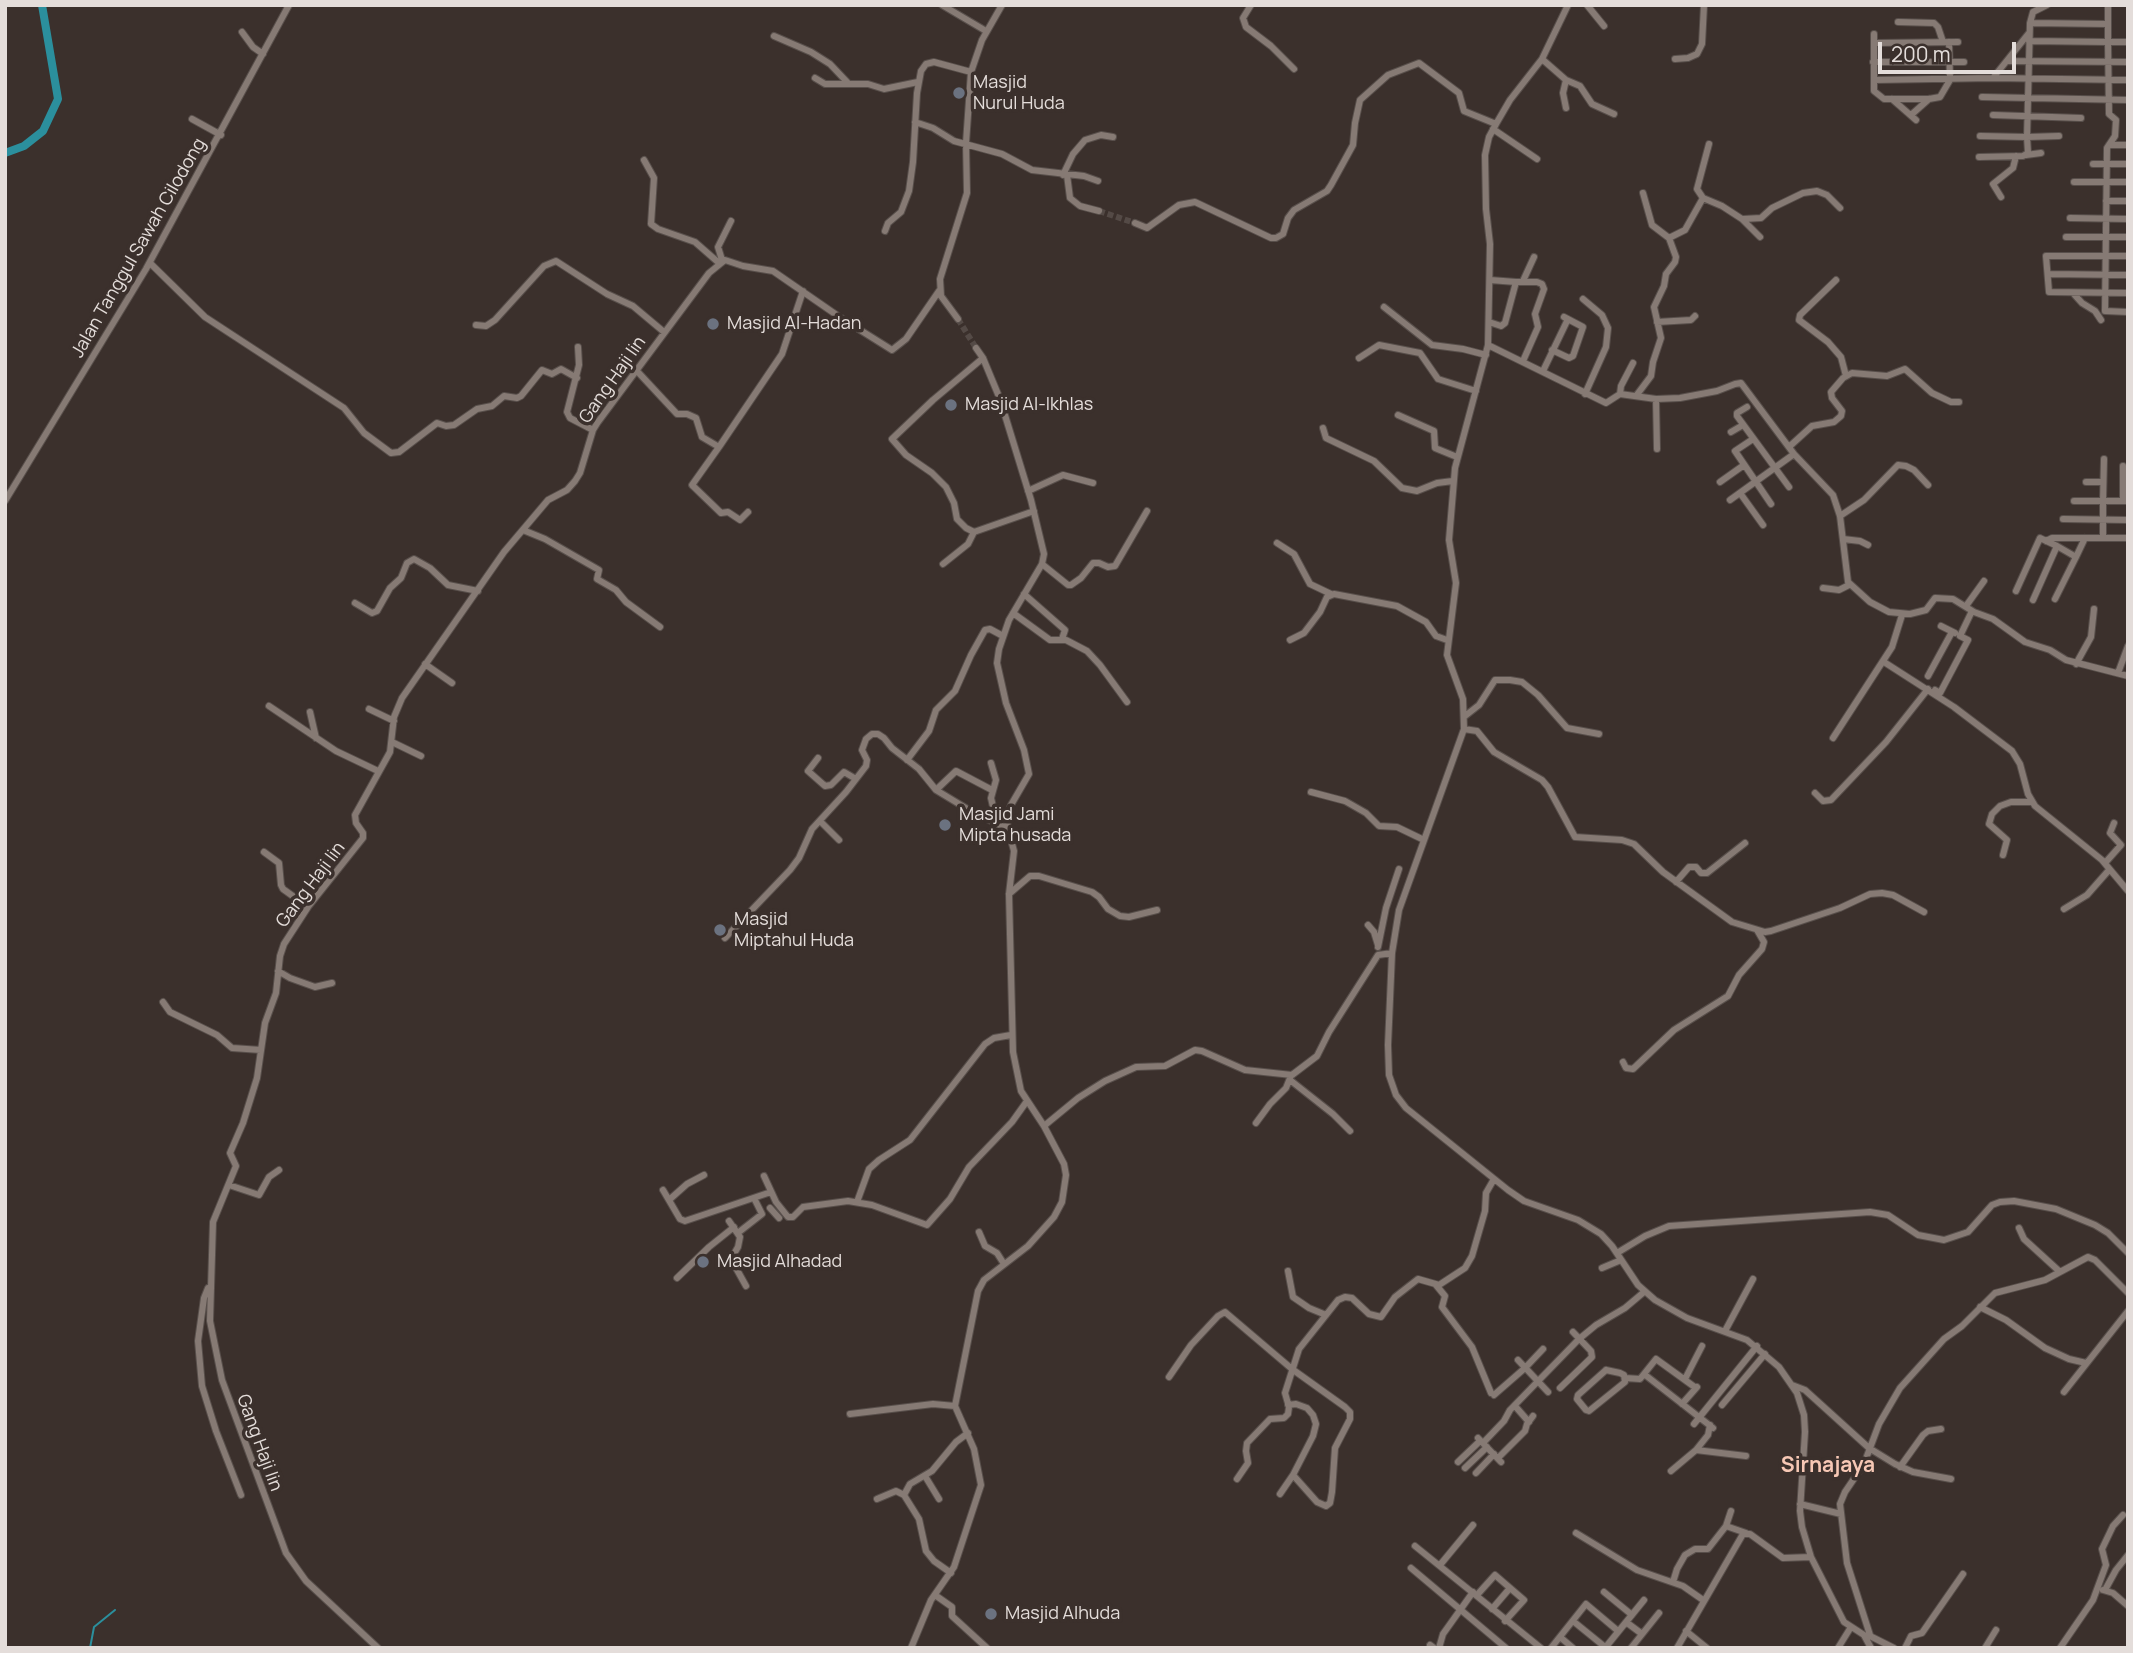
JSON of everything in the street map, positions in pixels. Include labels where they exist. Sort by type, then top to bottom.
[{"type":"street","name":"Jalan Tanggul Sawah Cilodong","points":[[5,501],[150,262],[217,133],[289,5]]},
{"type":"street","points":[[942,5],[986,31]]},
{"type":"street","points":[[645,160],[654,178],[651,224],[695,242],[721,262],[773,271],[892,350],[906,339],[939,291],[942,271],[967,193],[966,143],[971,72],[986,31],[1002,5]]},
{"type":"street","points":[[1251,5],[1243,18],[1246,27],[1271,46],[1294,69]]},
{"type":"street","points":[[1568,5],[1544,61],[1510,100],[1495,126],[1485,155],[1490,280],[1488,345],[1482,354],[1476,391],[1457,457],[1449,548],[1456,583],[1447,640],[1447,658],[1462,694],[1464,729],[1399,910],[1392,953],[1388,1067],[1392,1085],[1406,1108],[1494,1180],[1524,1201],[1588,1225],[1617,1252],[1644,1292],[1679,1315],[1742,1337],[1757,1346],[1792,1385],[1802,1408],[1805,1425],[1800,1504],[1802,1527],[1811,1557],[1846,1624],[1894,1648]]},
{"type":"street","points":[[1587,5],[1604,26]]},
{"type":"street","points":[[1675,59],[1697,54],[1702,44],[1704,5]]},
{"type":"street","points":[[2026,155],[2030,23],[2032,12],[2047,5]]},
{"type":"street","points":[[2108,5],[2109,114],[2116,120],[2115,136],[2109,145],[2107,164],[2105,312],[2128,312]]},
{"type":"street","points":[[1874,34],[1875,93],[1884,99],[1940,97],[1950,80],[1950,61],[1946,43],[1938,27],[1934,23],[1898,22]]},
{"type":"street","points":[[2030,23],[2108,24]]},
{"type":"street","points":[[242,32],[261,53]]},
{"type":"street","points":[[1993,78],[2029,33]]},
{"type":"street","points":[[774,36],[811,52],[830,64],[848,83]]},
{"type":"street","points":[[2029,41],[2128,42]]},
{"type":"street","points":[[1874,43],[1958,43]]},
{"type":"street","points":[[1544,61],[1566,79],[1580,86],[1592,104],[1614,114]]},
{"type":"street","points":[[2008,61],[2128,62]]},
{"type":"street","points":[[885,230],[901,212],[907,198],[913,162],[918,82],[923,67],[940,62],[971,72]]},
{"type":"street","points":[[1873,62],[1964,62]]},
{"type":"street","points":[[1135,223],[1147,228],[1179,205],[1195,202],[1276,238],[1283,234],[1288,218],[1294,210],[1326,191],[1331,185],[1353,145],[1354,123],[1360,100],[1388,75],[1419,63],[1459,93],[1464,111],[1495,126],[1537,159]]},
{"type":"street","points":[[815,78],[825,84],[848,83],[884,89],[918,82]]},
{"type":"street","points":[[1566,79],[1563,93],[1566,108]]},
{"type":"street","points":[[1874,80],[2128,80]]},
{"type":"street","points":[[1982,97],[2128,100]]},
{"type":"street","points":[[1892,99],[1914,118],[1929,99]]},
{"type":"street","points":[[1993,115],[2081,118]]},
{"type":"street","points":[[192,118],[217,133]]},
{"type":"street","points":[[915,122],[938,130],[954,141],[1002,154],[1028,169],[1084,176],[1098,181]]},
{"type":"street","points":[[1099,211],[1080,206],[1070,198],[1065,175],[1073,154],[1085,140],[1101,135],[1113,137]]},
{"type":"street","points":[[1980,136],[2059,136]]},
{"type":"street","points":[[1709,144],[1697,189],[1703,198],[1742,219],[1760,237]]},
{"type":"street","points":[[2109,145],[2128,145]]},
{"type":"street","points":[[1979,157],[2041,153]]},
{"type":"street","points":[[2001,197],[1993,184],[2013,168],[2016,156]]},
{"type":"street","points":[[2093,164],[2128,163]]},
{"type":"street","points":[[2074,182],[2128,182]]},
{"type":"street","points":[[1742,219],[1762,218],[1772,208],[1803,192],[1817,191],[1827,195],[1840,208]]},
{"type":"street","points":[[1636,396],[1651,376],[1661,338],[1654,312],[1656,302],[1664,286],[1666,274],[1675,262],[1669,239],[1652,225],[1643,193]]},
{"type":"street","points":[[1669,239],[1685,230],[1703,198]]},
{"type":"street","points":[[2106,201],[2128,201]]},
{"type":"street","points":[[2070,218],[2128,219]]},
{"type":"street","points":[[721,262],[718,247],[732,221]]},
{"type":"street","points":[[2066,237],[2128,237]]},
{"type":"street","points":[[2128,256],[2046,256],[2049,292],[2128,293]]},
{"type":"street","points":[[1489,322],[1501,326],[1505,323],[1519,281],[1534,257]]},
{"type":"street","points":[[476,325],[486,326],[495,320],[544,266],[555,261],[607,294],[633,306],[664,332]]},
{"type":"street","points":[[150,262],[205,317],[344,408],[364,433],[391,453],[400,452],[437,423],[454,425],[477,409],[490,407],[503,396],[522,396],[542,370],[552,374],[561,369],[577,378]]},
{"type":"street","name":"Gang Haji Iin","points":[[378,1648],[299,1573],[279,1537],[218,1367],[209,1321],[213,1222],[236,1164],[230,1155],[254,1088],[266,1017],[276,993],[284,944],[309,907],[362,841],[363,833],[356,823],[355,815],[390,752],[394,721],[402,698],[504,552],[548,500],[567,490],[575,481],[580,474],[593,430],[700,283],[721,262]]},
{"type":"street","points":[[2049,274],[2128,275]]},
{"type":"street","points":[[1490,280],[1542,284],[1544,289],[1535,314],[1538,327],[1523,361]]},
{"type":"street","points":[[1836,280],[1799,317],[1802,324],[1828,342],[1841,357],[1846,376]]},
{"type":"street","points":[[748,512],[740,520],[728,512],[721,513],[692,485],[782,354],[803,291]]},
{"type":"street","points":[[939,291],[958,319]]},
{"type":"street","points":[[2073,293],[2095,311],[2101,320]]},
{"type":"street","points":[[1583,299],[1602,315],[1608,328],[1606,347],[1586,394]]},
{"type":"street","points":[[1384,307],[1432,345],[1482,354]]},
{"type":"street","points":[[1657,322],[1691,320],[1695,316]]},
{"type":"street","points":[[1543,371],[1552,350],[1566,318],[1581,325],[1583,330],[1573,356],[1569,358],[1552,350]]},
{"type":"street","points":[[1359,358],[1379,345],[1420,353],[1438,379],[1476,391]]},
{"type":"street","points":[[1488,345],[1606,403],[1620,394],[1656,398],[1697,396],[1741,383],[1794,454],[1833,495],[1840,516],[1849,585],[1882,610],[1902,615],[1920,612],[1934,599],[1953,599],[1993,619],[2025,642],[2050,650],[2064,660],[2128,676]]},
{"type":"street","points":[[578,347],[577,378],[568,415],[593,430]]},
{"type":"street","points":[[911,1648],[921,1620],[951,1573],[981,1485],[979,1466],[955,1406],[980,1286],[1028,1246],[1054,1217],[1062,1202],[1065,1186],[1065,1168],[1044,1126],[1019,1086],[1012,1035],[1009,884],[1014,851],[1008,829],[1008,812],[1029,774],[997,668],[1003,636],[1013,613],[1042,564],[1043,545],[1000,399],[976,348]]},
{"type":"street","points":[[983,358],[892,439],[906,455],[932,473],[946,487],[954,503],[957,519],[966,528],[974,532],[1034,512]]},
{"type":"street","points":[[1620,394],[1621,386],[1633,363]]},
{"type":"street","points":[[1790,446],[1812,426],[1834,422],[1841,416],[1842,411],[1832,398],[1831,391],[1846,376],[1854,373],[1887,376],[1905,369],[1931,393],[1951,402],[1959,402]]},
{"type":"street","points":[[636,371],[677,414],[696,418],[702,437],[719,447]]},
{"type":"street","points":[[1656,398],[1657,449]]},
{"type":"street","points":[[1747,407],[1736,414],[1789,487]]},
{"type":"street","points":[[1398,415],[1434,431],[1435,448],[1457,457]]},
{"type":"street","points":[[1731,432],[1743,425]]},
{"type":"street","points":[[1323,428],[1326,438],[1374,461],[1402,488],[1417,491],[1437,483],[1453,481]]},
{"type":"street","points":[[1753,439],[1735,451],[1771,505]]},
{"type":"street","points":[[1730,500],[1794,454]]},
{"type":"street","points":[[2094,463],[2104,461],[2103,538]]},
{"type":"street","points":[[1720,482],[1744,465]]},
{"type":"street","points":[[1840,516],[1864,500],[1898,465],[1914,470],[1928,485]]},
{"type":"street","points":[[2074,501],[2125,501],[2123,466]]},
{"type":"street","points":[[1028,491],[1063,475],[1093,483]]},
{"type":"street","points":[[2086,482],[2104,482]]},
{"type":"street","points":[[1740,493],[1763,525]]},
{"type":"street","points":[[1042,564],[1068,585],[1081,578],[1093,563],[1108,568],[1115,566],[1147,511]]},
{"type":"street","points":[[2063,519],[2128,520]]},
{"type":"street","points":[[523,530],[553,543],[598,570],[597,579],[616,590],[626,603],[660,627]]},
{"type":"street","points":[[943,564],[968,544],[974,532]]},
{"type":"street","points":[[2016,592],[2040,538],[2076,557]]},
{"type":"street","points":[[2046,541],[2052,538],[2128,538]]},
{"type":"street","points":[[2055,599],[2085,538]]},
{"type":"street","points":[[1843,539],[1868,545]]},
{"type":"street","points":[[1277,543],[1294,554],[1310,584],[1331,594],[1397,606],[1426,622],[1436,636],[1447,640]]},
{"type":"street","points":[[2033,600],[2057,546]]},
{"type":"street","points":[[355,603],[372,613],[377,611],[390,588],[401,578],[407,563],[414,559],[430,568],[452,587],[478,591]]},
{"type":"street","points":[[1959,636],[1969,608],[1984,581]]},
{"type":"street","points":[[1823,588],[1839,590],[1849,585]]},
{"type":"street","points":[[1024,594],[1065,630],[1062,639]]},
{"type":"street","points":[[1290,640],[1306,631],[1331,594]]},
{"type":"street","points":[[2076,664],[2091,637],[2094,609]]},
{"type":"street","points":[[1013,613],[1050,640],[1062,639],[1081,647],[1092,656],[1127,702]]},
{"type":"street","points":[[1833,738],[1884,662],[1896,638],[1902,615]]},
{"type":"street","points":[[1884,662],[1940,693],[1968,640],[1941,626]]},
{"type":"street","points":[[906,760],[929,731],[936,710],[955,691],[985,630],[990,629],[1003,636]]},
{"type":"street","points":[[1928,677],[1952,632]]},
{"type":"street","points":[[2118,673],[2128,646]]},
{"type":"street","points":[[425,664],[452,683]]},
{"type":"street","points":[[1465,716],[1479,705],[1496,679],[1510,680],[1521,682],[1538,695],[1567,728],[1599,734]]},
{"type":"street","points":[[1815,793],[1823,801],[1831,800],[1886,742],[1929,688]]},
{"type":"street","points":[[1929,688],[2012,751],[2020,764],[2032,802],[2107,866],[2128,891]]},
{"type":"street","points":[[269,706],[336,751],[378,771]]},
{"type":"street","points":[[369,709],[394,721]]},
{"type":"street","points":[[310,712],[316,738]]},
{"type":"street","points":[[1464,729],[1477,731],[1494,751],[1542,780],[1575,837],[1630,841],[1676,882],[1728,920],[1765,932],[1771,931],[1882,892],[1924,912]]},
{"type":"street","points":[[725,938],[790,870],[799,858],[812,830],[867,764],[862,750],[866,739],[872,734],[882,736],[919,769],[936,790],[1008,829]]},
{"type":"street","points":[[392,742],[421,756]]},
{"type":"street","points":[[818,758],[808,771],[825,786],[831,785],[844,772],[856,779]]},
{"type":"street","points":[[991,763],[996,780],[992,790],[992,805],[998,824]]},
{"type":"street","points":[[936,790],[956,771],[992,790]]},
{"type":"street","points":[[1311,792],[1345,801],[1366,813],[1377,825],[1397,827],[1424,840]]},
{"type":"street","points":[[2003,855],[2007,841],[1989,824],[1992,814],[2000,806],[2011,802],[2032,802]]},
{"type":"street","points":[[820,821],[839,840]]},
{"type":"street","points":[[2064,909],[2087,895],[2121,845],[2110,833],[2114,823]]},
{"type":"street","points":[[1676,882],[1689,867],[1696,867],[1701,873],[1707,873],[1745,843]]},
{"type":"street","points":[[264,852],[279,863],[283,890],[309,907]]},
{"type":"street","points":[[1256,1123],[1284,1091],[1290,1078],[1318,1056],[1378,951],[1386,908],[1399,869]]},
{"type":"street","points":[[1009,894],[1030,876],[1039,876],[1092,892],[1108,909],[1120,916],[1129,917],[1157,910]]},
{"type":"street","points":[[1368,925],[1374,932],[1378,951]]},
{"type":"street","points":[[1752,927],[1760,933],[1764,942]]},
{"type":"street","points":[[1623,1062],[1626,1068],[1633,1069],[1674,1030],[1728,996],[1739,975],[1760,952],[1771,931]]},
{"type":"street","points":[[1378,951],[1392,953]]},
{"type":"street","points":[[278,971],[315,987],[332,983]]},
{"type":"street","points":[[163,1002],[170,1012],[217,1035],[233,1048],[261,1050]]},
{"type":"street","points":[[856,1202],[869,1169],[910,1140],[985,1044],[994,1038],[1012,1035]]},
{"type":"street","points":[[1044,1126],[1077,1098],[1105,1081],[1136,1067],[1165,1066],[1200,1050],[1240,1069],[1290,1078],[1350,1131]]},
{"type":"street","points":[[770,1208],[779,1217],[790,1218],[803,1207],[836,1201],[856,1202],[872,1205],[923,1225],[929,1224],[950,1199],[970,1167],[1012,1122],[1027,1101]]},
{"type":"street","points":[[229,1185],[259,1195],[269,1177],[279,1170]]},
{"type":"street","points":[[669,1200],[687,1184],[704,1175]]},
{"type":"street","points":[[764,1176],[779,1217]]},
{"type":"street","points":[[1436,1285],[1465,1268],[1470,1261],[1485,1211],[1486,1193],[1494,1180]]},
{"type":"street","points":[[663,1190],[680,1219],[687,1221],[771,1192]]},
{"type":"street","points":[[677,1278],[734,1227],[762,1214],[754,1198]]},
{"type":"street","points":[[1617,1252],[1669,1226],[1864,1212],[1883,1213],[1912,1233],[1944,1240],[1968,1232],[1992,1205],[2014,1201],[2056,1209],[2095,1224],[2128,1253]]},
{"type":"street","points":[[734,1227],[738,1247],[732,1259],[746,1286]]},
{"type":"street","points":[[2019,1228],[2024,1239],[2059,1271]]},
{"type":"street","points":[[979,1232],[985,1246],[996,1252],[1004,1264]]},
{"type":"street","points":[[1871,1648],[1849,1568],[1840,1504],[1844,1492],[1864,1464],[1879,1424],[1907,1380],[1944,1339],[1962,1326],[1995,1293],[2036,1283],[2082,1258],[2090,1257],[2128,1293]]},
{"type":"street","points":[[1602,1269],[1621,1260]]},
{"type":"street","points":[[1288,1271],[1293,1297],[1326,1315]]},
{"type":"street","points":[[1237,1479],[1248,1463],[1245,1451],[1247,1443],[1270,1419],[1286,1417],[1289,1413],[1285,1393],[1299,1349],[1338,1300],[1348,1297],[1354,1299],[1372,1316],[1381,1317],[1395,1297],[1418,1279],[1436,1285],[1445,1296],[1442,1307],[1472,1347],[1493,1394],[1543,1349]]},
{"type":"street","points":[[1725,1331],[1753,1279]]},
{"type":"street","points":[[210,1284],[204,1298],[198,1341],[202,1386],[241,1495]]},
{"type":"street","points":[[1458,1462],[1482,1442],[1579,1339],[1644,1292]]},
{"type":"street","points":[[1980,1307],[2006,1320],[2045,1348],[2086,1363]]},
{"type":"street","points":[[2064,1392],[2128,1311]]},
{"type":"street","points":[[1169,1377],[1191,1345],[1225,1312],[1292,1369],[1345,1407],[1350,1415],[1334,1453],[1334,1483],[1328,1505],[1319,1504],[1293,1475]]},
{"type":"street","points":[[1560,1388],[1591,1359],[1591,1351],[1573,1332]]},
{"type":"street","points":[[1685,1379],[1702,1346]]},
{"type":"street","points":[[1694,1424],[1757,1346]]},
{"type":"street","points":[[1715,1400],[1724,1407],[1765,1354]]},
{"type":"street","points":[[1591,1359],[1604,1371]]},
{"type":"street","points":[[1625,1378],[1621,1386],[1589,1411],[1577,1399],[1604,1371],[1614,1370],[1625,1378],[1640,1379],[1656,1359],[1697,1387],[1682,1404]]},
{"type":"street","points":[[1518,1360],[1548,1392]]},
{"type":"street","points":[[1644,1374],[1712,1427],[1696,1450],[1671,1471]]},
{"type":"street","points":[[1792,1385],[1805,1390],[1870,1448],[1900,1466],[1913,1472],[1951,1479]]},
{"type":"street","points":[[850,1414],[933,1404],[955,1406]]},
{"type":"street","points":[[1280,1494],[1314,1436],[1316,1424],[1307,1408],[1296,1404],[1288,1405]]},
{"type":"street","points":[[1476,1473],[1498,1458],[1525,1432],[1531,1419],[1515,1406]]},
{"type":"street","points":[[1900,1466],[1923,1435],[1941,1429]]},
{"type":"street","points":[[904,1495],[910,1484],[925,1476],[956,1442],[968,1433]]},
{"type":"street","points":[[1482,1442],[1498,1458]]},
{"type":"street","points":[[1465,1468],[1482,1442]]},
{"type":"street","points":[[1696,1450],[1746,1456]]},
{"type":"street","points":[[925,1476],[939,1499]]},
{"type":"street","points":[[877,1499],[895,1491],[904,1495],[919,1519],[926,1550],[951,1573]]},
{"type":"street","points":[[1800,1504],[1841,1514]]},
{"type":"street","points":[[1673,1582],[1685,1555],[1695,1549],[1708,1549],[1726,1526],[1731,1511]]},
{"type":"street","points":[[2102,1589],[2106,1565],[2102,1549],[2113,1526],[2121,1517],[2128,1524]]},
{"type":"street","points":[[1440,1565],[1473,1525]]},
{"type":"street","points":[[1726,1526],[1746,1533],[1783,1558],[1811,1557]]},
{"type":"street","points":[[1576,1533],[1637,1570],[1673,1582],[1703,1600]]},
{"type":"street","points":[[1677,1648],[1742,1535],[1746,1533]]},
{"type":"street","points":[[1415,1546],[1538,1647]]},
{"type":"street","points":[[2060,1648],[2128,1555]]},
{"type":"street","points":[[1411,1568],[1506,1648]]},
{"type":"street","points":[[1905,1648],[1911,1636],[1922,1633],[1963,1574]]},
{"type":"street","points":[[1439,1648],[1443,1634],[1460,1610],[1495,1575],[1524,1600],[1505,1620]]},
{"type":"street","points":[[1492,1609],[1510,1588]]},
{"type":"street","points":[[2102,1589],[2113,1593],[2128,1606]]},
{"type":"street","points":[[1604,1592],[1632,1615]]},
{"type":"street","points":[[935,1595],[952,1607],[952,1616],[987,1648]]},
{"type":"street","points":[[1573,1621],[1605,1648],[1644,1600]]},
{"type":"street","points":[[1551,1648],[1586,1604],[1618,1631]]},
{"type":"street","points":[[1631,1648],[1659,1613]]},
{"type":"street","points":[[1626,1622],[1642,1634]]},
{"type":"street","points":[[1838,1648],[1851,1627]]},
{"type":"street","points":[[1986,1648],[1996,1630]]},
{"type":"street","points":[[1686,1631],[1707,1648]]},
{"type":"street","points":[[1560,1637],[1573,1648]]},
{"type":"waterway","points":[[5,153],[24,146],[43,131],[58,99],[42,5]]},
{"type":"waterway","points":[[90,1648],[94,1627],[115,1610]]},
{"type":"tunnel","points":[[1099,211],[1135,223]]},
{"type":"tunnel","points":[[958,319],[976,348]]},
{"type":"place","name":"Masjid Nurul Huda","points":[[959,93]]},
{"type":"place","name":"Masjid Al-Hadan","points":[[713,324]]},
{"type":"place","name":"Masjid Al-Ikhlas","points":[[951,405]]},
{"type":"place","name":"Masjid Jami Mipta husada","points":[[945,825]]},
{"type":"place","name":"Masjid Miptahul Huda","points":[[720,930]]},
{"type":"place","name":"Masjid Alhadad","points":[[703,1262]]},
{"type":"place","name":"Masjid Alhuda","points":[[991,1614]]},
{"type":"district","name":"Sirnajaya","points":[[1828,1466]]}]
